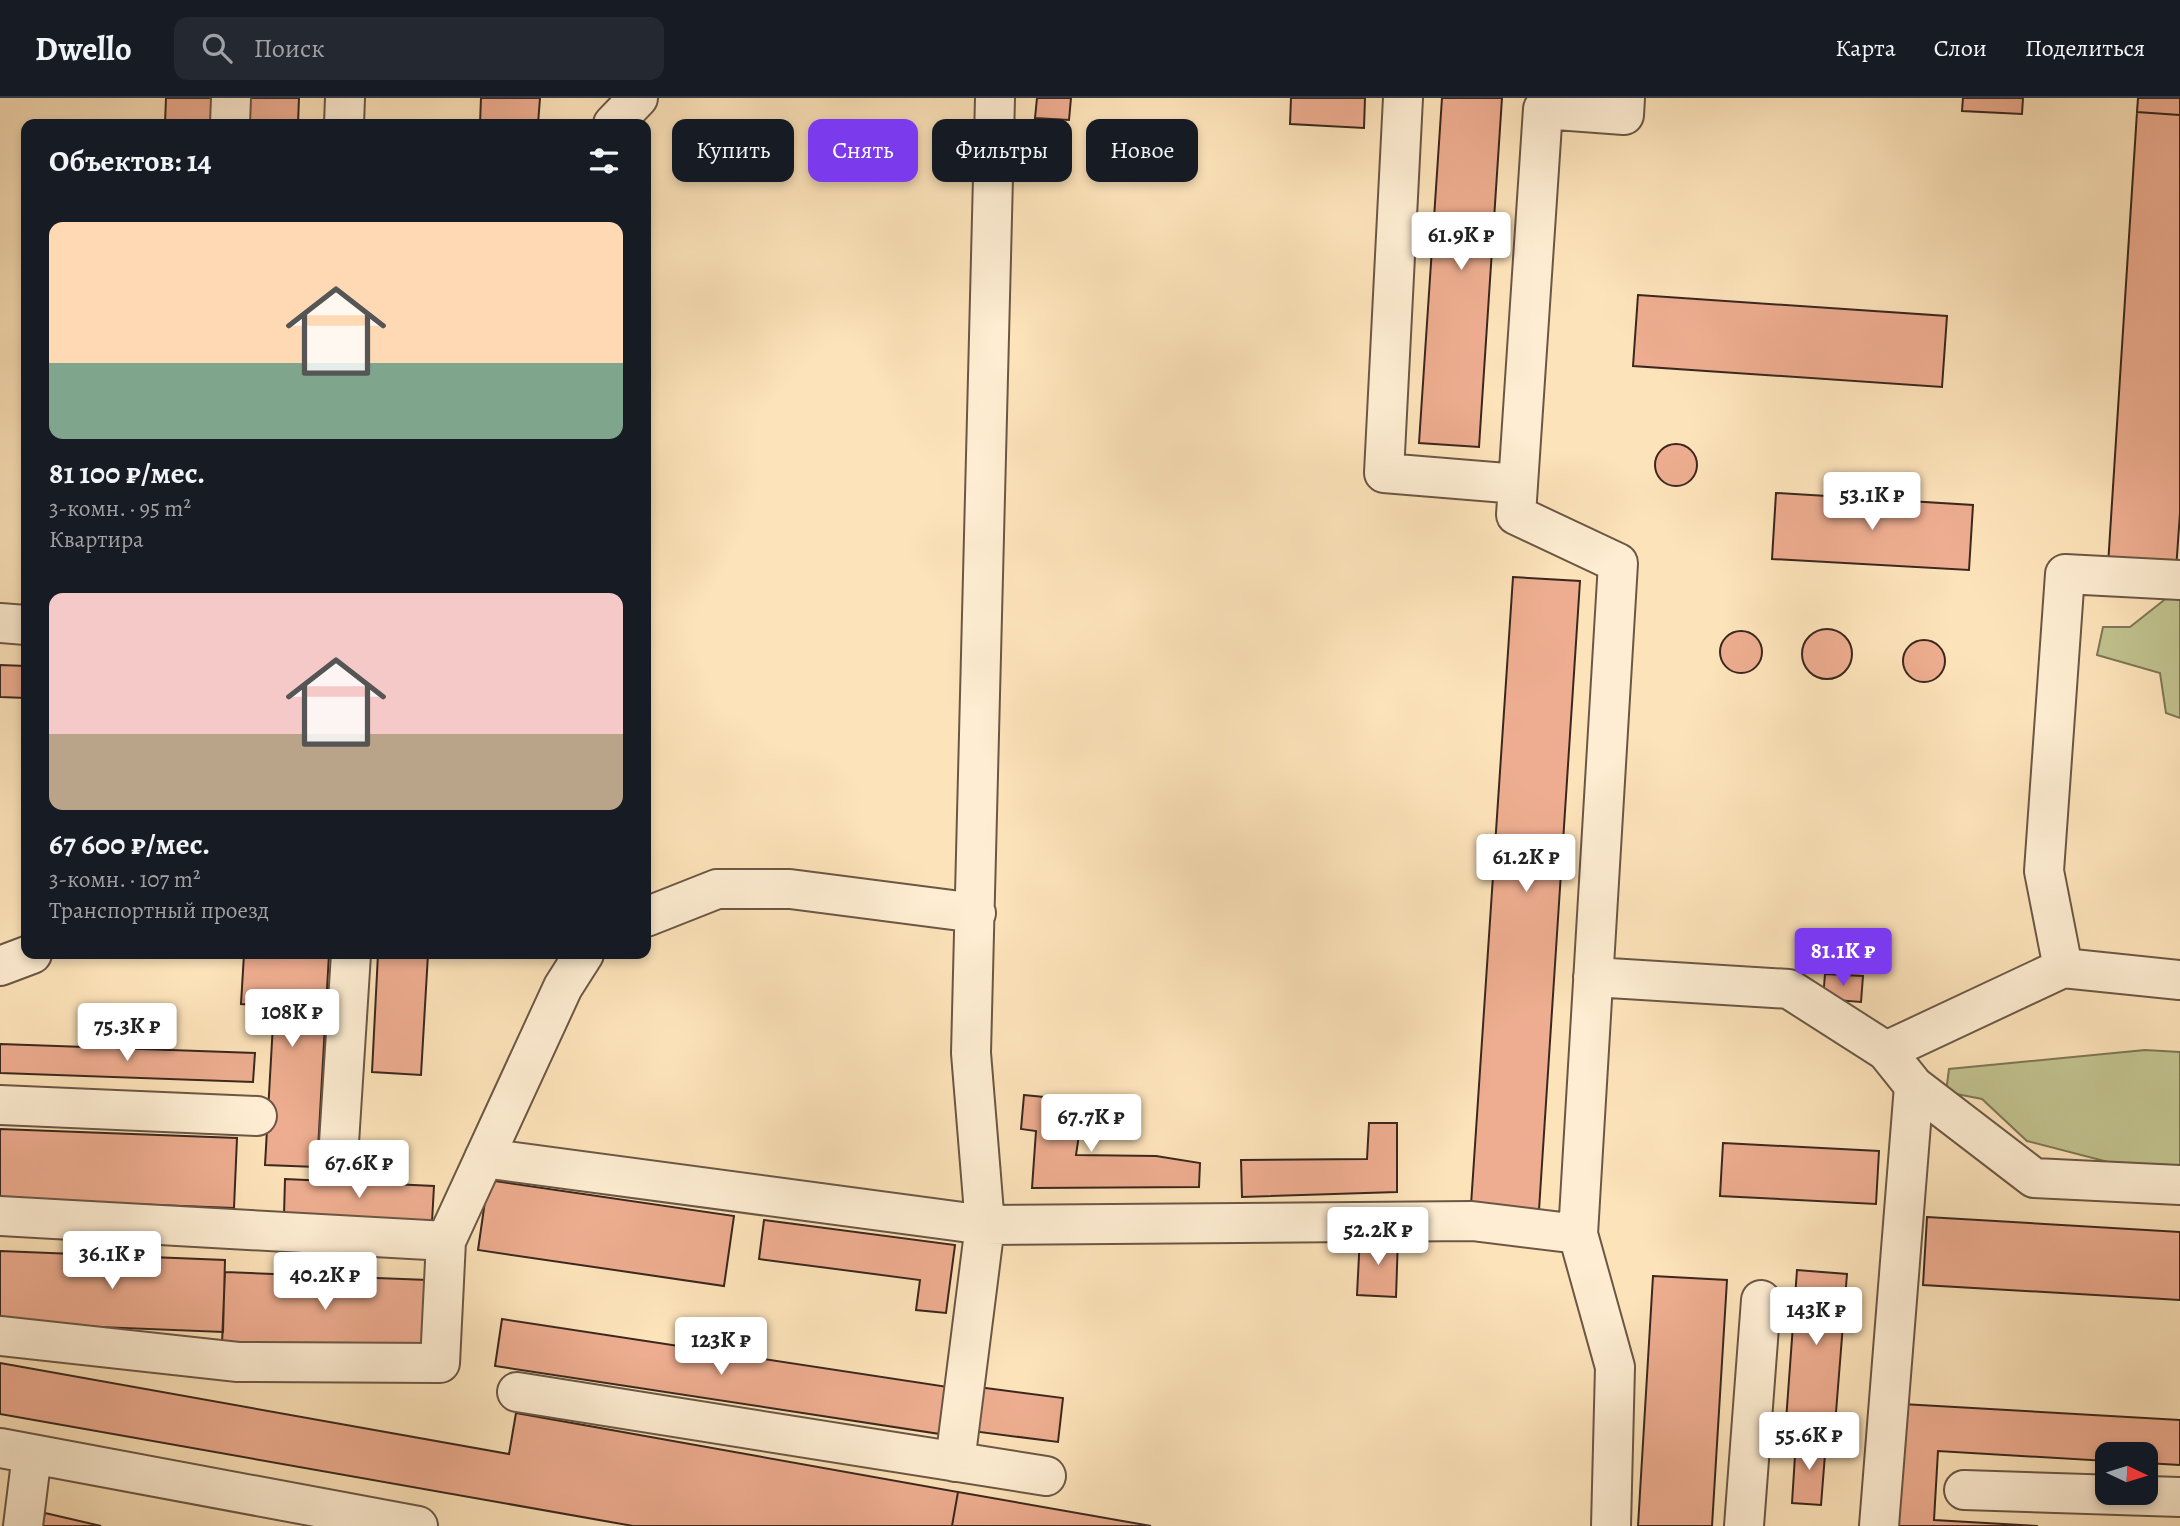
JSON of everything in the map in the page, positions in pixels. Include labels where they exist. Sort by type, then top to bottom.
[{"type":"street","points":[[230,119],[231,98]]},
{"type":"street","points":[[344,119],[345,98]]},
{"type":"street","points":[[618,119],[638,98]]},
{"type":"street","points":[[955,1462],[985,1225],[971,1053],[995,98]]},
{"type":"street","points":[[1403,98],[1384,473],[1518,484]]},
{"type":"street","points":[[1611,1526],[1615,1367],[1578,1234],[1618,564],[1516,515],[1543,109],[1624,115],[1625,98]]},
{"type":"street","points":[[2063,968],[2044,871],[2065,574],[2180,580]]},
{"type":"street","points":[[0,623],[21,625]]},
{"type":"street","points":[[651,915],[717,889],[790,889],[976,913]]},
{"type":"street","points":[[0,966],[21,958]]},
{"type":"street","points":[[339,1143],[351,959]]},
{"type":"street","points":[[0,1336],[238,1362],[440,1363],[446,1241],[563,987],[581,959]]},
{"type":"street","points":[[1886,1051],[2063,968],[2180,980]]},
{"type":"street","points":[[1593,977],[1789,989],[1886,1051],[1914,1086],[2035,1178],[2180,1185]]},
{"type":"street","points":[[1879,1526],[1914,1086]]},
{"type":"street","points":[[0,1105],[257,1116]]},
{"type":"street","points":[[484,1158],[985,1225],[1472,1221],[1578,1234]]},
{"type":"street","points":[[0,1216],[446,1241]]},
{"type":"street","points":[[1744,1526],[1761,1300]]},
{"type":"street","points":[[517,1392],[1046,1476]]},
{"type":"street","points":[[23,1526],[16,1451],[307,1516],[418,1526]]},
{"type":"street","points":[[1964,1490],[2133,1511],[2180,1497]]},
{"type":"green space","points":[[2173,593],[2180,594],[2180,718],[2166,713],[2160,673],[2097,655],[2103,627],[2130,627]]},
{"type":"green space","points":[[2145,1050],[2180,1052],[2180,1170],[2139,1170],[2027,1141],[1982,1099],[1946,1092],[1949,1069]]},
{"type":"building","points":[[166,98],[214,98],[213,119],[165,119]]},
{"type":"building","points":[[249,98],[299,98],[298,119],[248,119]]},
{"type":"building","points":[[481,98],[540,98],[538,119],[480,119]]},
{"type":"building","points":[[1037,98],[1071,98],[1069,119],[1035,118]]},
{"type":"building","points":[[1291,98],[1365,98],[1364,128],[1290,124]]},
{"type":"building","points":[[1442,98],[1502,98],[1479,447],[1419,443]]},
{"type":"building","points":[[1963,98],[2023,98],[2022,114],[1962,111]]},
{"type":"building","points":[[2138,98],[2180,98],[2180,115],[2137,112]]},
{"type":"building","points":[[2137,112],[2180,115],[2180,513],[2176,570],[2108,565]]},
{"type":"building","points":[[1638,295],[1947,316],[1942,387],[1633,366]]},
{"type":"building","points":[[1676,444],[1691,450],[1697,465],[1691,480],[1676,486],[1661,480],[1655,465],[1661,450]]},
{"type":"building","points":[[1776,493],[1973,505],[1969,570],[1772,559]]},
{"type":"building","points":[[1513,577],[1580,581],[1539,1210],[1471,1205]]},
{"type":"building","points":[[1827,629],[1845,636],[1852,654],[1845,672],[1827,679],[1809,672],[1802,654],[1809,636]]},
{"type":"building","points":[[1741,631],[1756,637],[1762,652],[1756,667],[1741,673],[1726,667],[1720,652],[1726,637]]},
{"type":"building","points":[[1924,640],[1939,646],[1945,661],[1939,676],[1924,682],[1909,676],[1903,661],[1909,646]]},
{"type":"building","points":[[0,665],[21,666],[21,698],[0,697]]},
{"type":"building","points":[[244,959],[329,959],[317,1167],[265,1165],[274,1006],[241,1004]]},
{"type":"building","points":[[378,959],[428,959],[421,1075],[372,1072]]},
{"type":"building","points":[[1825,974],[1863,976],[1861,1002],[1823,999]]},
{"type":"building","points":[[0,1044],[255,1053],[253,1082],[0,1073]]},
{"type":"building","points":[[1024,1095],[1084,1101],[1076,1155],[1156,1156],[1200,1163],[1199,1187],[1032,1188],[1036,1131],[1021,1129]]},
{"type":"building","points":[[1369,1123],[1397,1123],[1397,1192],[1242,1197],[1241,1160],[1367,1159]]},
{"type":"building","points":[[0,1129],[237,1138],[234,1208],[0,1199]]},
{"type":"building","points":[[1723,1143],[1879,1151],[1876,1204],[1720,1196]]},
{"type":"building","points":[[285,1179],[434,1186],[432,1222],[284,1215]]},
{"type":"building","points":[[488,1180],[734,1216],[724,1286],[478,1250]]},
{"type":"building","points":[[1927,1217],[2180,1232],[2180,1300],[1923,1285]]},
{"type":"building","points":[[764,1220],[955,1245],[946,1313],[916,1310],[920,1280],[759,1259]]},
{"type":"building","points":[[1360,1236],[1398,1238],[1396,1297],[1357,1295]]},
{"type":"building","points":[[0,1251],[225,1260],[223,1332],[0,1323]]},
{"type":"building","points":[[1797,1270],[1847,1274],[1835,1425],[1786,1421]]},
{"type":"building","points":[[225,1272],[428,1280],[425,1352],[222,1344]]},
{"type":"building","points":[[1653,1276],[1727,1280],[1712,1526],[1638,1526]]},
{"type":"building","points":[[502,1319],[948,1387],[940,1434],[495,1366]]},
{"type":"building","points":[[0,1363],[509,1454],[516,1413],[958,1492],[952,1526],[633,1526],[0,1414]]},
{"type":"building","points":[[978,1387],[1063,1398],[1058,1442],[972,1431]]},
{"type":"building","points":[[1902,1404],[2180,1420],[2180,1465],[2158,1464],[2158,1442],[2095,1442],[2095,1460],[1938,1451],[1934,1520],[2038,1526],[1895,1526]]},
{"type":"building","points":[[1796,1440],[1826,1442],[1821,1505],[1792,1503]]},
{"type":"building","points":[[958,1492],[1151,1526],[952,1526]]},
{"type":"building","points":[[45,1513],[101,1526],[42,1526]]}]
